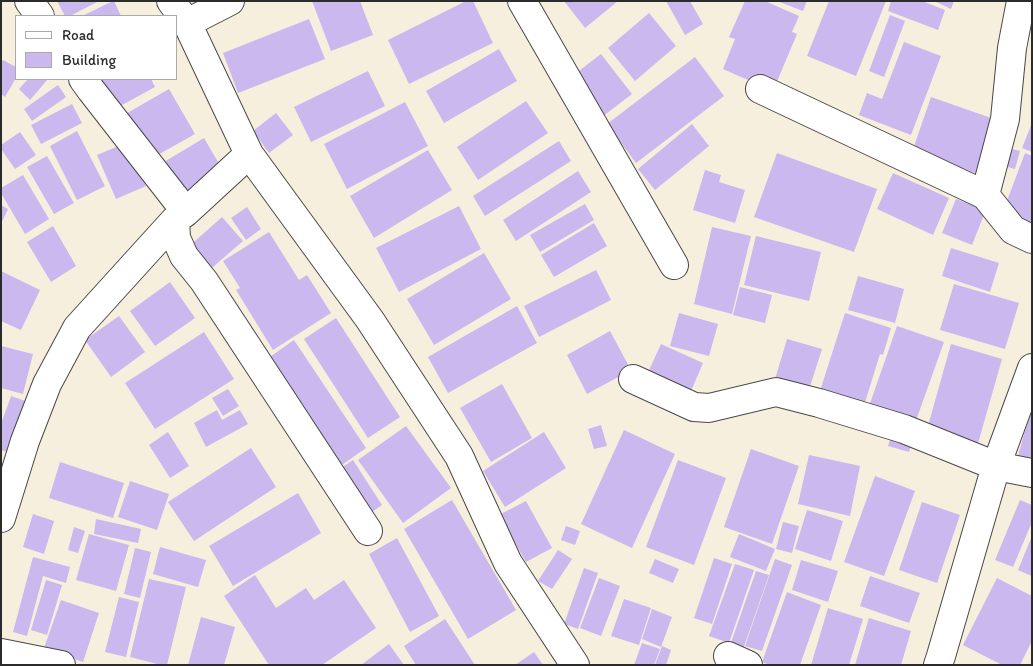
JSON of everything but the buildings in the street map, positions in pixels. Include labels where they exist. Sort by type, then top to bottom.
[{"type":"street","points":[[30,1],[39,15]]},
{"type":"street","points":[[171,1],[187,23],[249,154],[370,320],[459,456],[508,562],[575,665]]},
{"type":"street","points":[[187,23],[230,1]]},
{"type":"street","points":[[522,1],[674,265]]},
{"type":"street","points":[[985,196],[1005,119],[1012,48],[1021,1]]},
{"type":"street","points":[[84,80],[181,216],[176,238],[184,256],[204,281],[368,531]]},
{"type":"street","points":[[760,89],[985,196],[1013,230],[1032,240]]},
{"type":"street","points":[[1,518],[25,441],[47,384],[77,328],[181,216],[249,154]]},
{"type":"street","points":[[945,662],[996,466],[1032,368]]},
{"type":"street","points":[[633,379],[694,408],[709,408],[776,392],[819,402],[904,429],[996,466],[1032,473]]},
{"type":"street","points":[[1,653],[61,665]]}]
